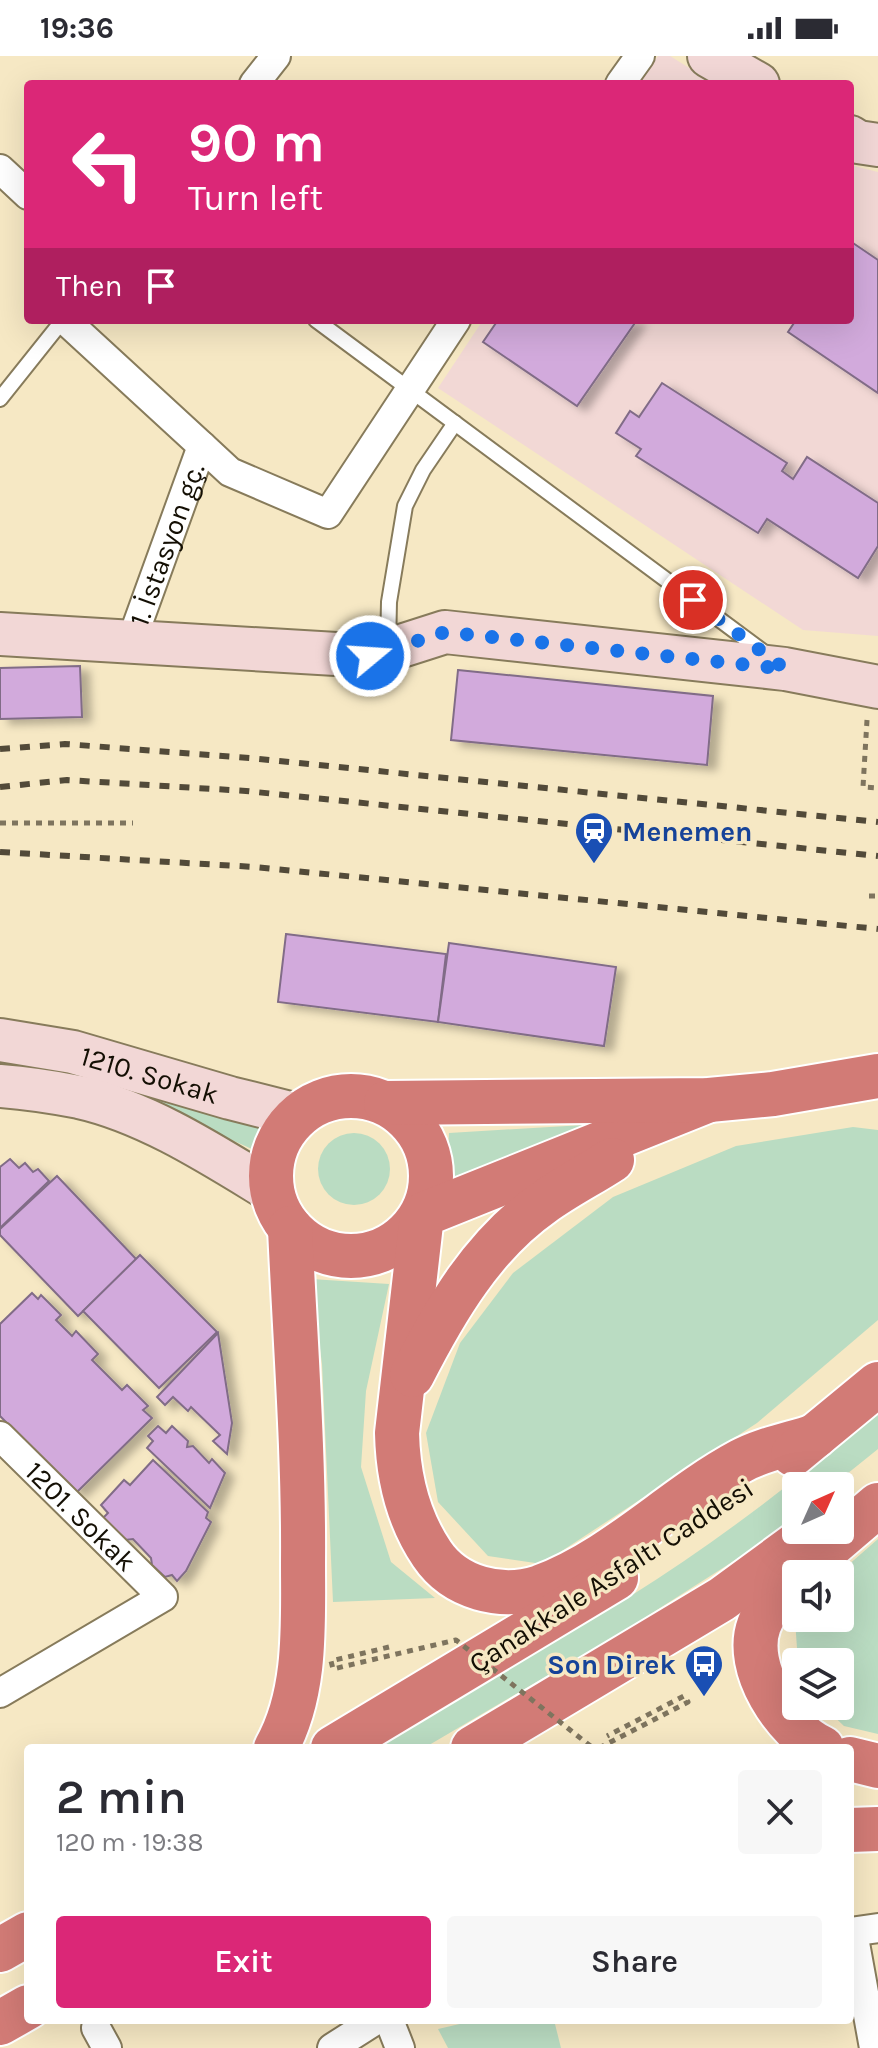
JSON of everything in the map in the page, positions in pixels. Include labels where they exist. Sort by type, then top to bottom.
[{"type":"highway","points":[[386,1103],[709,1100],[773,1094],[878,1076]]},
{"type":"highway","points":[[278,1744],[298,1690],[303,1614],[303,1502],[281,1209],[272,1163],[280,1137],[298,1115],[317,1102],[340,1096],[363,1096],[386,1103],[404,1115],[418,1132],[427,1151],[431,1173],[429,1194],[422,1215],[397,1433],[398,1464],[405,1499],[441,1567],[465,1583],[489,1591],[511,1593],[539,1587],[589,1562],[742,1460],[815,1436]]},
{"type":"highway","points":[[281,1209],[306,1243],[326,1252],[359,1255],[391,1246],[409,1232],[422,1215],[709,1100]]},
{"type":"highway","points":[[402,1395],[425,1349],[465,1284],[493,1247],[542,1204],[709,1100]]},
{"type":"highway","name":"Çanakkale Asfaltı Caddesi","points":[[340,1744],[718,1513],[878,1384]]},
{"type":"highway","points":[[854,1501],[878,1481]]},
{"type":"highway","points":[[814,1560],[878,1505]]},
{"type":"highway","points":[[480,1744],[722,1599],[797,1544]]},
{"type":"highway","points":[[782,1591],[758,1627],[757,1655],[771,1701],[790,1725],[816,1744]]},
{"type":"highway","points":[[854,1760],[878,1766]]},
{"type":"highway","points":[[854,1830],[878,1829]]},
{"type":"highway","points":[[0,1950],[24,1936]]},
{"type":"highway","points":[[0,2023],[24,2009]]},
{"type":"street","points":[[257,80],[276,56]]},
{"type":"street","points":[[623,80],[640,56]]},
{"type":"street","points":[[709,56],[751,80]]},
{"type":"street","points":[[854,140],[878,145]]},
{"type":"street","points":[[0,169],[24,191]]},
{"type":"street","name":"1. İstasyon gç.","points":[[68,324],[230,472],[328,514],[409,388]]},
{"type":"street","points":[[409,388],[453,324]]},
{"type":"street","name":"1. İstasyon gç.","points":[[131,642],[202,446]]},
{"type":"street","points":[[0,634],[370,656],[445,632],[785,669],[873,686]]},
{"type":"street","name":"1210. Sokak","points":[[0,1040],[73,1052],[298,1115]]},
{"type":"street","name":"1210. Sokak","points":[[0,1086],[81,1098],[192,1142],[281,1209]]},
{"type":"street","name":"1201. Sokak","points":[[0,1436],[163,1597],[0,1693]]},
{"type":"street","points":[[860,1931],[874,2048]]},
{"type":"street","points":[[332,2048],[370,2024]]},
{"type":"street","points":[[391,2024],[400,2048]]},
{"type":"lane","points":[[0,399],[61,324]]},
{"type":"lane","points":[[321,324],[785,669]]},
{"type":"lane","points":[[388,650],[389,602],[405,506],[423,470],[455,423]]},
{"type":"path","points":[[873,686],[863,787],[878,788]]},
{"type":"path","points":[[0,823],[133,823]]},
{"type":"path","points":[[869,896],[878,896]]},
{"type":"path","points":[[389,1647],[331,1661],[333,1669],[456,1640],[591,1744]]},
{"type":"path","points":[[604,1744],[688,1702],[684,1696],[607,1736]]},
{"type":"shaded area","points":[[658,56],[670,56],[709,80],[642,80]]},
{"type":"shaded area","points":[[854,166],[878,172],[878,636],[803,630],[438,388],[480,324],[854,324]]},
{"type":"green space","points":[[0,1055],[28,1057],[263,1126],[254,1150],[132,1095],[0,1069]]},
{"type":"green space","points":[[617,1123],[446,1194],[449,1133]]},
{"type":"green space","points":[[853,1127],[878,1130],[878,1320],[757,1423],[542,1564],[488,1556],[438,1502],[426,1433],[460,1343],[513,1273],[613,1197],[736,1146]]},
{"type":"green space","points":[[361,1133],[380,1143],[388,1155],[388,1183],[380,1195],[368,1203],[347,1205],[328,1195],[320,1183],[318,1162],[328,1143],[340,1135]]},
{"type":"green space","points":[[311,1279],[389,1284],[366,1391],[361,1467],[391,1562],[435,1598],[333,1602],[322,1364]]},
{"type":"green space","points":[[878,1411],[878,1449],[849,1472],[804,1472]]},
{"type":"green space","points":[[782,1489],[782,1527],[762,1543],[627,1629],[431,1744],[378,1744],[629,1597]]},
{"type":"green space","points":[[878,1539],[878,1734],[844,1726],[838,1720],[854,1720],[854,1648],[797,1648],[796,1632],[854,1632],[854,1560]]},
{"type":"green space","points":[[460,2024],[555,2024],[561,2048],[448,2048],[438,2029]]},
{"type":"building","points":[[854,244],[878,260],[878,393],[788,332],[793,324],[854,324]]},
{"type":"building","points":[[495,324],[634,324],[577,406],[483,342]]},
{"type":"building","points":[[662,383],[787,463],[782,471],[793,479],[807,457],[878,503],[878,546],[858,578],[767,519],[758,533],[636,456],[641,449],[616,433],[630,411],[639,417]]},
{"type":"building","points":[[80,666],[82,717],[0,719],[0,668]]},
{"type":"building","name":"Menemen","points":[[458,670],[713,696],[707,765],[451,740]]},
{"type":"building","points":[[286,934],[446,954],[438,1022],[278,1002]]},
{"type":"building","points":[[449,943],[616,967],[604,1046],[438,1022]]},
{"type":"building","points":[[10,1159],[19,1168],[25,1163],[33,1172],[38,1169],[49,1181],[0,1228],[0,1167]]},
{"type":"building","points":[[57,1176],[137,1260],[78,1316],[0,1235],[0,1229]]},
{"type":"building","points":[[140,1255],[217,1332],[159,1388],[83,1311]]},
{"type":"building","points":[[32,1293],[38,1299],[41,1295],[61,1315],[56,1320],[72,1336],[76,1331],[98,1354],[92,1360],[122,1390],[127,1385],[148,1406],[143,1410],[152,1418],[76,1493],[0,1416],[0,1324]]},
{"type":"building","points":[[218,1333],[232,1423],[227,1454],[213,1441],[220,1435],[191,1407],[188,1411],[173,1397],[165,1405],[157,1397]]},
{"type":"building","points":[[158,1426],[166,1433],[172,1426],[188,1441],[187,1447],[193,1446],[209,1463],[212,1459],[225,1473],[210,1508],[147,1448],[153,1441],[148,1436]]},
{"type":"building","points":[[153,1460],[208,1512],[206,1518],[211,1522],[186,1571],[177,1581],[172,1575],[165,1577],[133,1539],[125,1540],[103,1518],[108,1513],[101,1505],[124,1480],[130,1485]]},
{"type":"railway","points":[[0,749],[65,744],[250,758],[878,822]]},
{"type":"railway","points":[[0,787],[67,780],[246,791],[878,856]]},
{"type":"railway","points":[[0,852],[255,867],[878,929]]},
{"type":"place","name":"Menemen","points":[[594,865]]},
{"type":"place","name":"Son Direk","points":[[704,1698]]},
{"type":"route","points":[[370,656],[445,632],[785,669],[693,600]]}]
